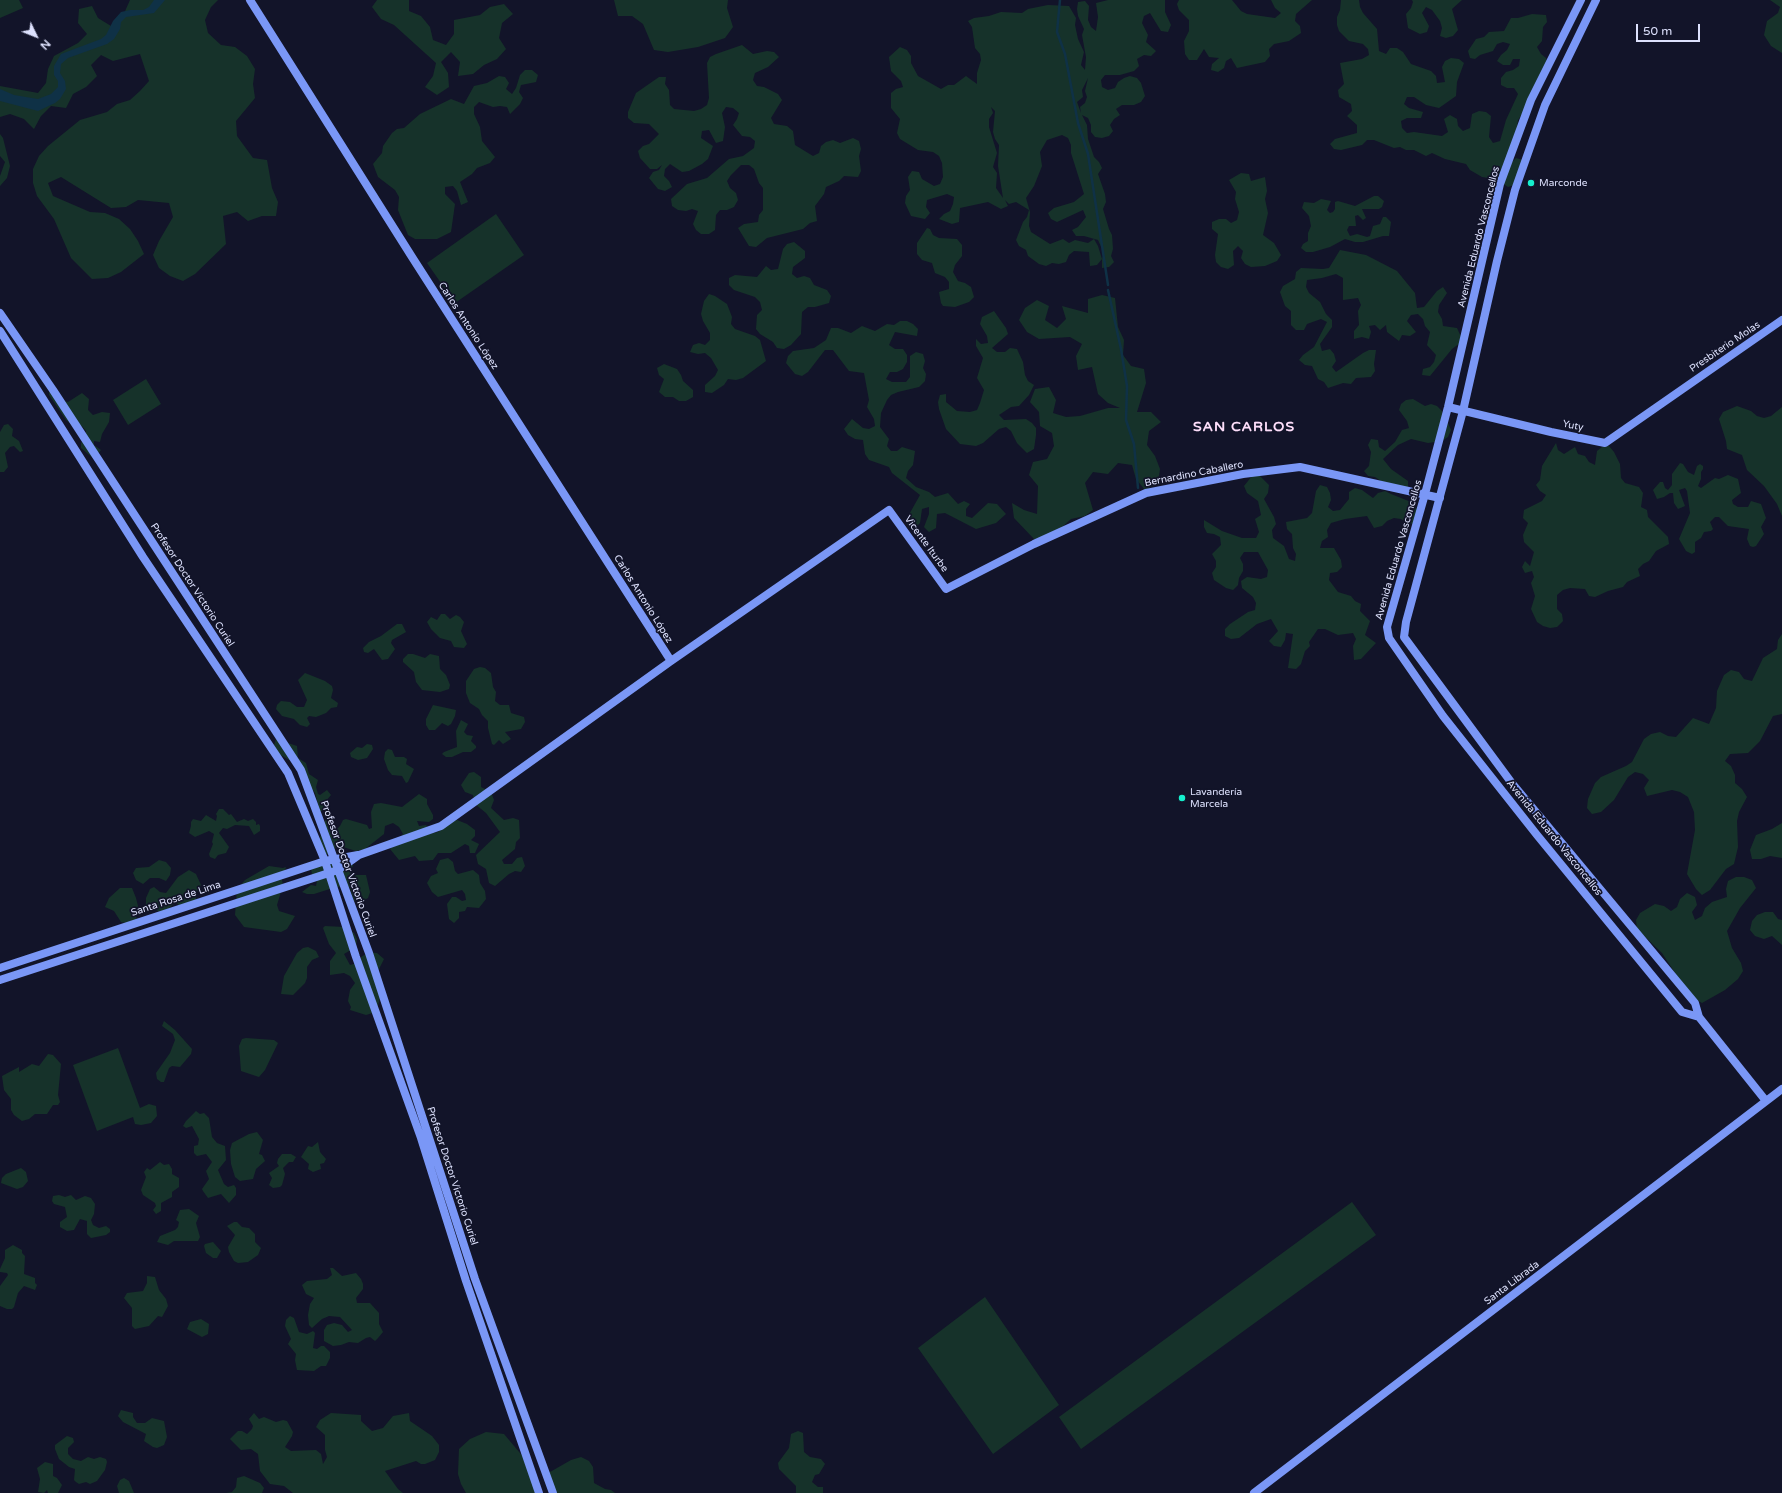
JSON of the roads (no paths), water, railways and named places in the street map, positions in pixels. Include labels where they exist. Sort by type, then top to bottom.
[{"type":"street","name":"Carlos Antonio López","points":[[250,0],[412,257],[671,661]]},
{"type":"street","name":"Avenida Eduardo Vasconcellos","points":[[1581,0],[1531,100],[1500,184],[1448,407],[1387,627],[1389,638],[1443,716],[1537,835],[1682,1012],[1699,1017]]},
{"type":"street","name":"Avenida Eduardo Vasconcellos","points":[[1596,0],[1545,105],[1515,190],[1496,261],[1463,410],[1406,622],[1404,637],[1515,788],[1695,1003],[1699,1017],[1766,1101]]},
{"type":"street","name":"Profesor Doctor Victorio Curiel","points":[[0,313],[53,390],[301,770],[335,858],[368,953],[475,1279],[552,1493]]},
{"type":"street","name":"Presbiterio Molas","points":[[1680,390],[1782,320]]},
{"type":"street","name":"Profesor Doctor Victorio Curiel","points":[[0,331],[144,557],[288,773],[325,861],[421,1138],[466,1281],[538,1493]]},
{"type":"street","name":"Yuty","points":[[1448,407],[1551,432],[1605,443],[1680,390]]},
{"type":"street","name":"Bernardino Caballero","points":[[946,589],[1034,544],[1146,493],[1243,474],[1300,467],[1440,498]]},
{"type":"street","name":"Vicente Iturbe","points":[[671,661],[889,510],[946,589]]},
{"type":"street","points":[[0,980],[338,870],[359,855],[441,826],[671,661]]},
{"type":"street","name":"Santa Rosa de Lima","points":[[0,968],[325,861],[335,858],[359,855]]},
{"type":"street","name":"Santa Librada","points":[[1254,1493],[1782,1089]]},
{"type":"water","points":[[154,0],[165,0],[154,13],[126,17],[121,22],[120,29],[114,39],[107,44],[68,58],[61,64],[60,73],[65,81],[66,89],[60,99],[55,103],[38,111],[0,101],[0,89],[14,95],[38,99],[51,94],[58,87],[58,81],[54,75],[54,66],[61,54],[101,39],[106,35],[113,21],[121,12],[143,10],[149,7]]},
{"type":"waterway","points":[[1060,0],[1057,32],[1065,54],[1078,123],[1088,154],[1108,285]]},
{"type":"waterway","points":[[1108,290],[1121,349],[1127,386],[1126,420],[1134,444],[1138,488]]},
{"type":"place","name":"Marconde","points":[[1531,183]]},
{"type":"place","name":"Lavandería Marcela","points":[[1182,798]]},
{"type":"district","name":"SAN CARLOS","points":[[1244,427]]}]
